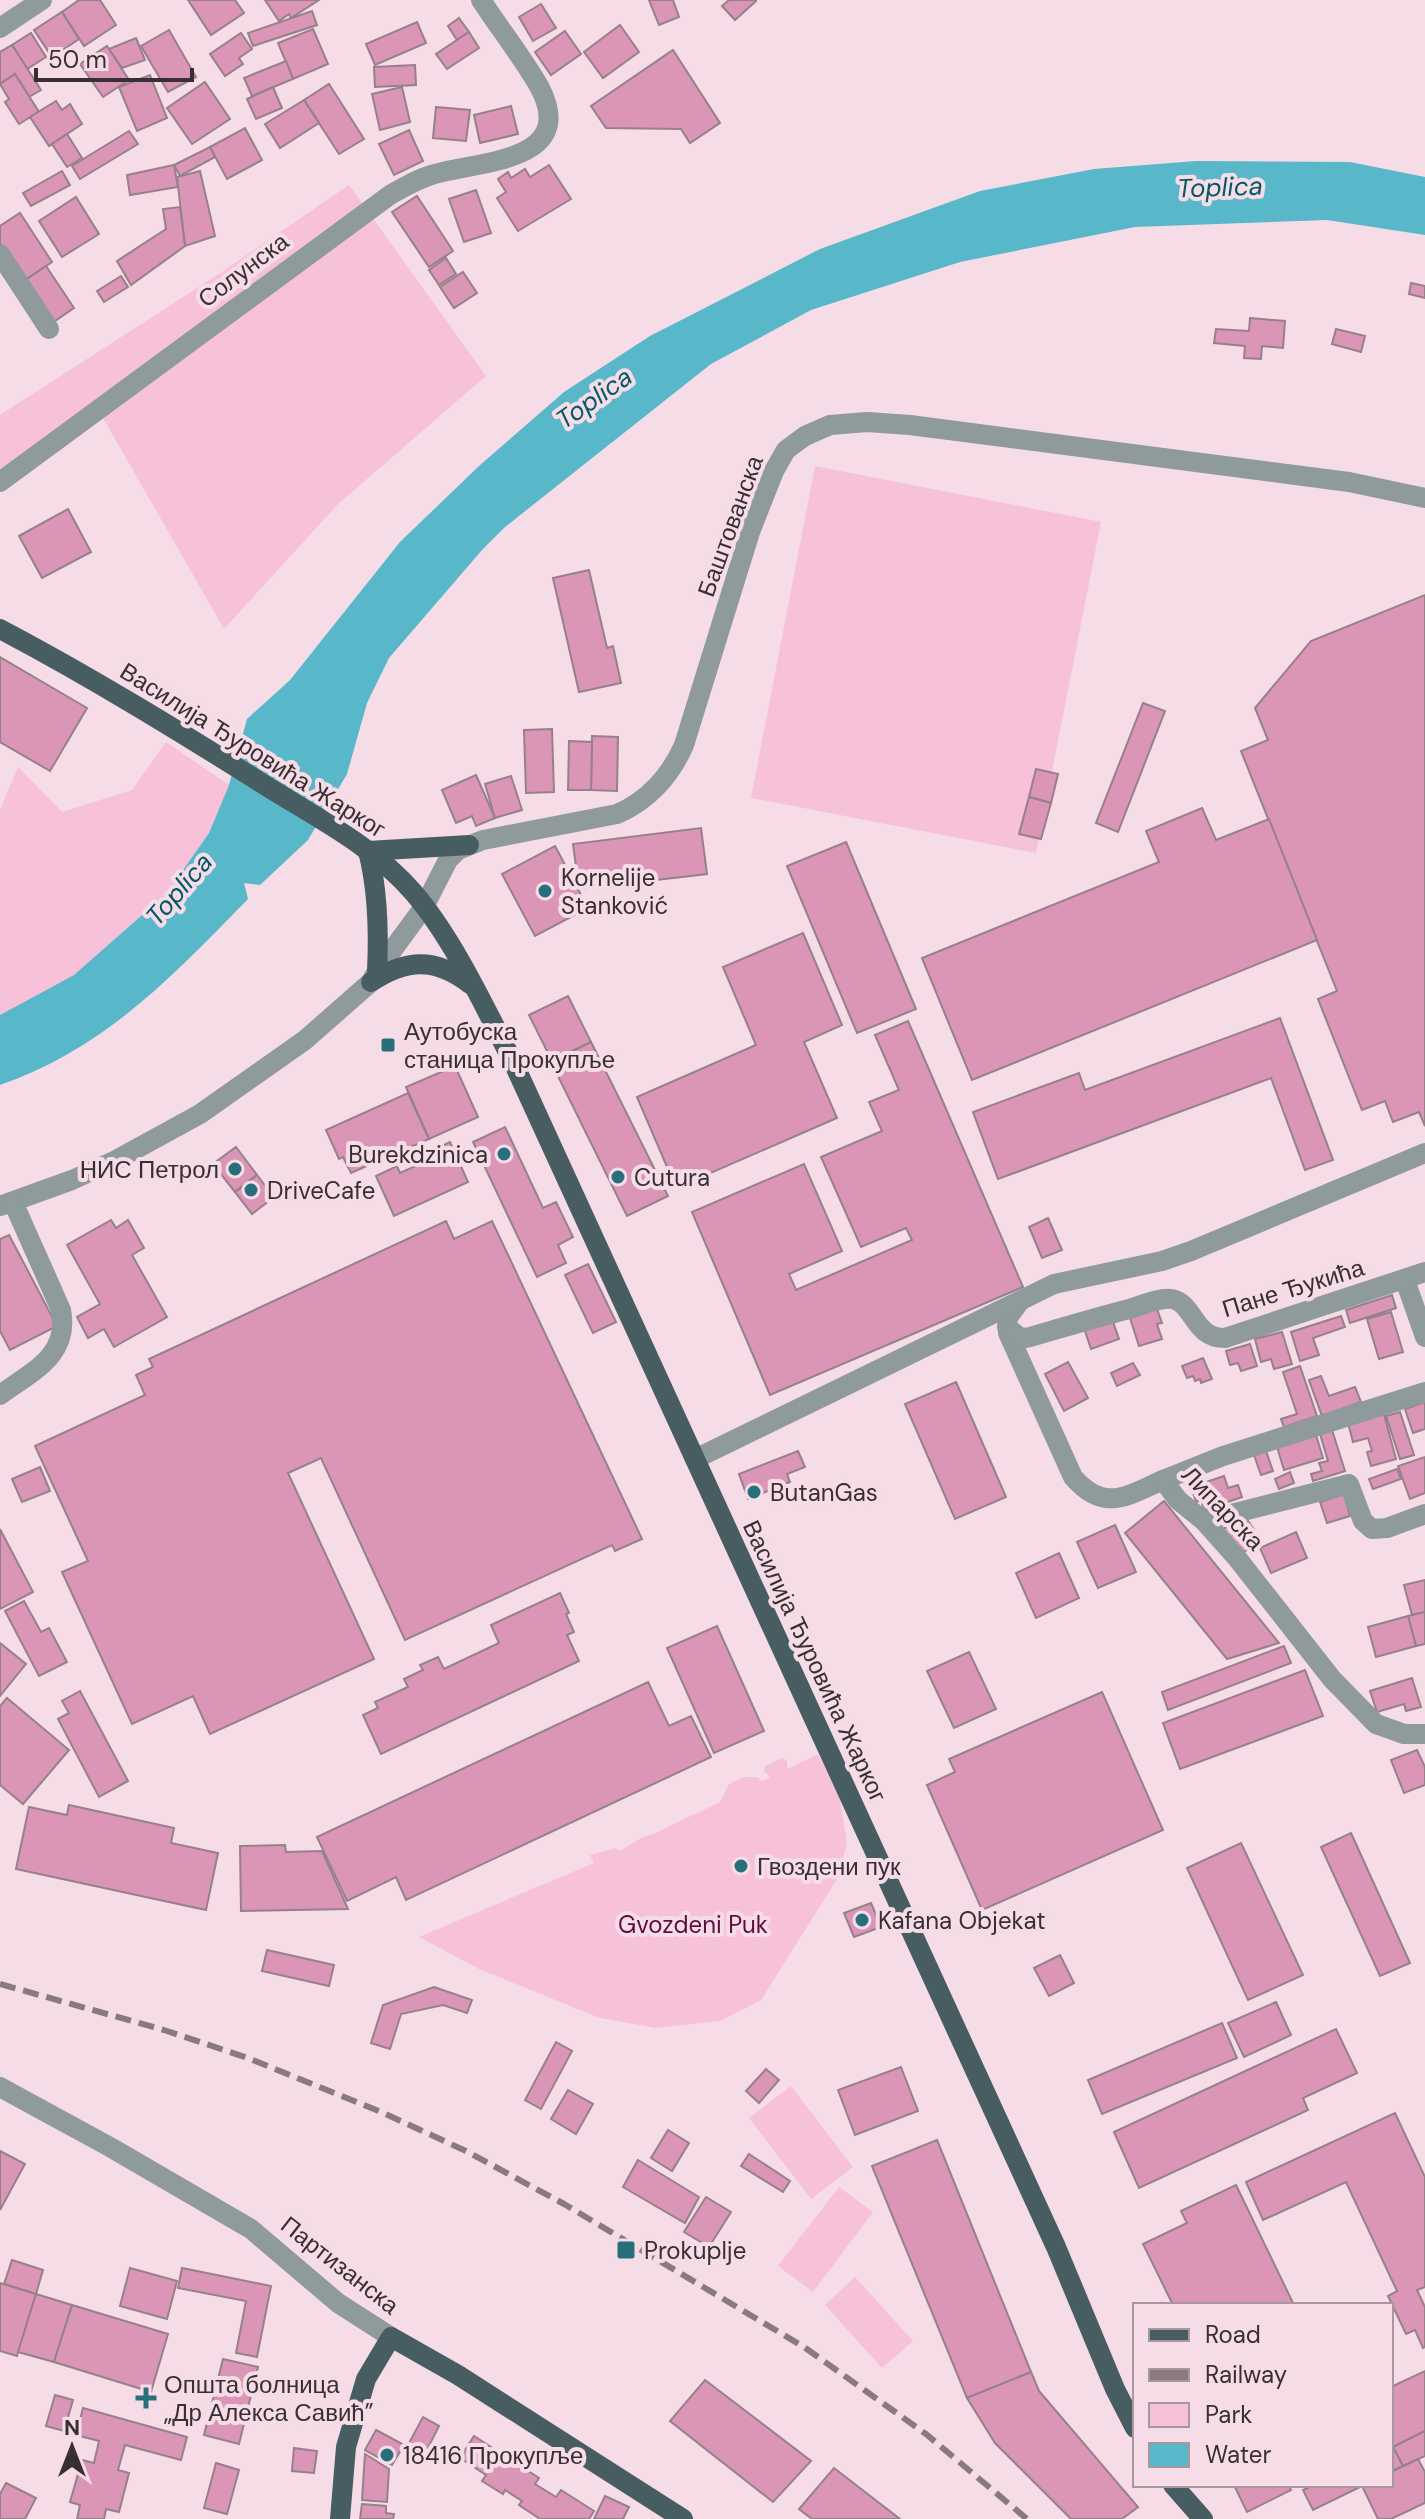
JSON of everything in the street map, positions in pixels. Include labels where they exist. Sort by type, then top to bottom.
[{"type":"main road","name":"Василија Ђуровића Жарког","points":[[0,629],[153,714],[365,848],[395,872],[424,907],[473,986],[514,1064],[1056,2247],[1115,2389],[1133,2424]]},
{"type":"main road","points":[[469,845],[365,848],[375,884],[378,921],[374,976],[397,967],[419,964],[441,967],[473,986]]},
{"type":"main road","points":[[340,2519],[346,2447],[366,2379],[391,2337]]},
{"type":"main road","name":"Партизанска","points":[[391,2337],[458,2375],[681,2518]]},
{"type":"main road","points":[[1175,2487],[1203,2519]]},
{"type":"street","points":[[0,28],[42,0]]},
{"type":"street","name":"Солунска","points":[[0,482],[390,195],[420,179],[497,161],[539,143],[548,128],[544,98],[481,0]]},
{"type":"street","points":[[0,254],[49,329]]},
{"type":"street","name":"Баштованска","points":[[469,845],[617,814],[641,801],[661,781],[684,745],[750,532],[774,471],[786,450],[817,429],[850,422],[910,425],[1349,482],[1425,498]]},
{"type":"street","points":[[0,1395],[51,1356],[63,1334],[64,1323],[61,1310],[6,1204],[116,1160],[200,1114],[305,1040],[374,976],[424,907],[448,860],[469,845]]},
{"type":"street","points":[[695,1459],[1054,1284],[1162,1261],[1191,1251],[1425,1153]]},
{"type":"street","name":"Пане Ђукића","points":[[1007,1327],[1019,1337],[1026,1338],[1173,1299],[1205,1333],[1225,1338],[1425,1272]]},
{"type":"street","points":[[1405,1280],[1425,1337]]},
{"type":"street","points":[[1007,1327],[1011,1312],[1023,1298]]},
{"type":"street","name":"Липарска","points":[[1007,1327],[1041,1409],[1079,1485],[1094,1495],[1114,1499],[1163,1480],[1178,1500],[1204,1521],[1283,1613],[1332,1679],[1376,1724],[1404,1734],[1425,1734]]},
{"type":"street","points":[[1163,1480],[1250,1447],[1425,1392]]},
{"type":"street","points":[[1204,1521],[1349,1484],[1363,1521],[1372,1529],[1387,1528],[1425,1514]]},
{"type":"street","name":"Партизанска","points":[[0,2087],[251,2229],[338,2303],[391,2337]]},
{"type":"green space","points":[[349,185],[486,376],[338,504],[224,629],[103,418],[0,474],[0,415],[222,272]]},
{"type":"green space","points":[[815,466],[1101,522],[1036,853],[751,798]]},
{"type":"green space","points":[[166,742],[229,785],[209,833],[167,893],[74,975],[0,1015],[0,810],[18,767],[62,812],[132,790]]},
{"type":"green space","name":"Gvozdeni Puk","points":[[818,1754],[840,1799],[847,1844],[837,1879],[761,2000],[720,2021],[656,2028],[600,2018],[479,1969],[419,1937],[594,1863],[590,1855],[616,1848],[619,1851],[720,1802],[729,1784],[743,1777],[757,1777],[762,1781],[770,1777],[764,1771],[765,1766],[782,1758],[787,1761],[787,1769]]},
{"type":"green space","points":[[791,2086],[853,2167],[811,2199],[749,2118]]},
{"type":"green space","points":[[839,2187],[873,2212],[813,2292],[778,2266]]},
{"type":"green space","points":[[855,2277],[913,2341],[882,2368],[825,2305]]},
{"type":"water","name":"Toplica","points":[[1196,161],[1350,162],[1425,177],[1425,235],[1327,220],[1135,227],[960,262],[811,310],[711,364],[505,527],[389,658],[367,703],[347,774],[308,840],[260,885],[244,883],[248,899],[164,983],[134,1008],[72,1052],[0,1085],[0,1015],[74,975],[167,893],[209,833],[229,785],[247,719],[290,680],[400,542],[479,466],[564,392],[650,336],[820,249],[980,191],[1094,169]]},
{"type":"building","points":[[79,0],[100,0],[116,25],[84,46],[62,12]]},
{"type":"building","points":[[188,0],[235,0],[244,13],[211,35]]},
{"type":"building","points":[[265,0],[319,0],[291,18],[289,14],[279,21]]},
{"type":"building","points":[[649,0],[673,0],[679,17],[659,25]]},
{"type":"building","points":[[729,0],[756,1],[735,20],[722,6]]},
{"type":"building","points":[[541,4],[556,28],[533,41],[519,17]]},
{"type":"building","points":[[312,11],[317,25],[253,46],[248,33]]},
{"type":"building","points":[[62,12],[79,39],[52,57],[34,30]]},
{"type":"building","points":[[459,18],[469,32],[457,40],[448,26]]},
{"type":"building","points":[[417,22],[426,43],[375,65],[366,44]]},
{"type":"building","points":[[620,25],[639,52],[603,78],[584,52]]},
{"type":"building","points":[[313,29],[328,64],[293,79],[278,43]]},
{"type":"building","points":[[169,30],[196,77],[168,92],[141,46]]},
{"type":"building","points":[[565,31],[581,54],[551,75],[535,52]]},
{"type":"building","points":[[469,32],[479,48],[447,69],[436,54]]},
{"type":"building","points":[[31,33],[46,57],[27,69],[12,45]]},
{"type":"building","points":[[241,33],[252,49],[239,58],[243,64],[225,76],[210,54]]},
{"type":"building","points":[[136,38],[145,60],[122,68],[109,49]]},
{"type":"building","points":[[12,45],[41,90],[29,97],[15,74],[0,84],[0,52]]},
{"type":"building","points":[[107,46],[129,80],[103,97],[80,64]]},
{"type":"building","points":[[673,50],[720,123],[690,143],[681,129],[606,128],[591,106]]},
{"type":"building","points":[[286,61],[293,79],[252,96],[244,78]]},
{"type":"building","points":[[415,65],[416,85],[375,87],[374,67]]},
{"type":"building","points":[[15,74],[39,112],[19,124],[5,102],[9,99],[0,84]]},
{"type":"building","points":[[150,75],[167,118],[137,131],[119,87]]},
{"type":"building","points":[[205,82],[230,119],[192,144],[167,108]]},
{"type":"building","points":[[329,84],[364,139],[339,154],[304,100]]},
{"type":"building","points":[[273,87],[282,108],[256,119],[247,99]]},
{"type":"building","points":[[402,87],[410,122],[380,130],[372,94]]},
{"type":"building","points":[[304,100],[319,123],[280,148],[265,124]]},
{"type":"building","points":[[56,101],[62,110],[70,104],[82,124],[49,146],[30,117]]},
{"type":"building","points":[[511,106],[518,134],[480,143],[474,115]]},
{"type":"building","points":[[436,107],[470,110],[466,141],[433,138]]},
{"type":"building","points":[[245,128],[262,160],[227,179],[210,147]]},
{"type":"building","points":[[409,130],[423,161],[394,175],[379,144]]},
{"type":"building","points":[[129,131],[138,144],[80,179],[72,166]]},
{"type":"building","points":[[67,134],[82,158],[67,167],[52,144]]},
{"type":"building","points":[[210,147],[215,157],[180,176],[174,165]]},
{"type":"building","points":[[174,165],[178,187],[130,195],[127,175]]},
{"type":"building","points":[[549,165],[571,199],[518,231],[497,198],[506,192],[498,179],[508,172],[511,178],[525,169],[530,177]]},
{"type":"building","points":[[62,171],[70,185],[31,206],[23,193]]},
{"type":"building","points":[[200,171],[215,236],[185,246],[177,177]]},
{"type":"building","points":[[476,190],[491,233],[464,242],[449,199]]},
{"type":"building","points":[[417,196],[453,251],[429,267],[392,212]]},
{"type":"building","points":[[76,197],[99,234],[62,257],[39,221]]},
{"type":"building","points":[[180,207],[185,246],[131,285],[117,261],[166,229],[163,209]]},
{"type":"building","points":[[20,213],[52,262],[21,283],[0,251],[0,226]]},
{"type":"building","points":[[446,258],[456,274],[439,285],[429,270]]},
{"type":"building","points":[[46,266],[74,308],[49,325],[21,283]]},
{"type":"building","points":[[463,272],[477,293],[454,308],[440,287]]},
{"type":"building","points":[[121,276],[128,287],[104,302],[97,291]]},
{"type":"building","points":[[1411,283],[1425,286],[1425,298],[1409,294]]},
{"type":"building","points":[[1250,318],[1285,321],[1283,348],[1262,346],[1261,359],[1244,358],[1245,346],[1214,343],[1216,329],[1249,331]]},
{"type":"building","points":[[1336,329],[1365,336],[1361,352],[1332,344]]},
{"type":"building","points":[[68,509],[91,552],[42,578],[19,536]]},
{"type":"building","points":[[589,570],[607,648],[613,646],[621,683],[579,692],[553,578]]},
{"type":"building","points":[[1425,595],[1425,1126],[1419,1112],[1393,1122],[1385,1101],[1362,1110],[1318,999],[1337,991],[1241,751],[1268,740],[1255,708],[1311,641]]},
{"type":"building","points":[[0,657],[87,708],[50,771],[0,742]]},
{"type":"building","points":[[1143,703],[1165,711],[1118,832],[1096,823]]},
{"type":"building","points":[[552,729],[554,792],[526,793],[524,730]]},
{"type":"building","points":[[592,736],[618,737],[617,791],[591,790]]},
{"type":"building","points":[[569,741],[592,742],[591,790],[568,790]]},
{"type":"building","points":[[1036,769],[1058,774],[1051,803],[1029,797]]},
{"type":"building","points":[[476,775],[495,818],[476,826],[472,816],[456,823],[442,790]]},
{"type":"building","points":[[511,776],[522,810],[495,818],[485,784]]},
{"type":"building","points":[[1029,797],[1051,803],[1041,839],[1019,834]]},
{"type":"building","points":[[1202,808],[1216,840],[1269,819],[1317,940],[972,1080],[922,958],[1159,862],[1146,831]]},
{"type":"building","points":[[701,828],[707,874],[579,889],[573,844]]},
{"type":"building","points":[[846,842],[916,1009],[857,1033],[787,866]]},
{"type":"building","name":"Kornelije Stanković","points":[[555,846],[588,908],[535,936],[502,874]]},
{"type":"building","points":[[803,933],[842,1025],[804,1042],[837,1118],[676,1188],[637,1097],[756,1045],[723,967]]},
{"type":"building","points":[[568,996],[591,1042],[552,1061],[529,1015]]},
{"type":"building","points":[[1280,1018],[1333,1160],[1305,1170],[1271,1078],[998,1179],[973,1112],[1079,1073],[1085,1090]]},
{"type":"building","points":[[908,1021],[1023,1287],[770,1395],[692,1212],[804,1164],[842,1251],[789,1274],[796,1290],[912,1240],[906,1228],[861,1247],[821,1157],[882,1131],[869,1102],[899,1090],[875,1035]]},
{"type":"building","points":[[591,1042],[668,1196],[627,1216],[551,1062]]},
{"type":"building","points":[[455,1066],[478,1117],[429,1139],[406,1087]]},
{"type":"building","points":[[408,1093],[429,1139],[351,1173],[343,1157],[339,1159],[326,1130]]},
{"type":"building","points":[[505,1127],[543,1208],[556,1202],[573,1237],[558,1245],[566,1263],[537,1277],[473,1142]]},
{"type":"building","points":[[450,1142],[468,1182],[394,1216],[376,1176],[397,1166],[400,1173],[427,1161],[424,1154]]},
{"type":"building","name":"НИС Петрол","points":[[236,1147],[257,1175],[235,1192],[213,1164]]},
{"type":"building","points":[[257,1175],[274,1197],[252,1214],[235,1192]]},
{"type":"building","points":[[1048,1218],[1062,1250],[1042,1258],[1029,1227]]},
{"type":"building","points":[[111,1220],[116,1228],[128,1220],[144,1248],[132,1255],[167,1317],[114,1347],[104,1329],[88,1338],[77,1317],[100,1304],[67,1245]]},
{"type":"building","points":[[446,1221],[454,1239],[492,1221],[642,1539],[615,1551],[612,1545],[405,1640],[321,1458],[288,1473],[374,1659],[210,1734],[193,1696],[132,1724],[62,1572],[88,1561],[35,1446],[145,1395],[136,1375],[153,1367],[149,1359]]},
{"type":"building","points":[[9,1235],[57,1326],[10,1350],[0,1331],[0,1239]]},
{"type":"building","points":[[588,1264],[616,1322],[593,1333],[565,1275]]},
{"type":"building","points":[[1392,1295],[1396,1308],[1350,1323],[1346,1310]]},
{"type":"building","points":[[1157,1309],[1162,1323],[1157,1324],[1162,1339],[1139,1346],[1130,1318]]},
{"type":"building","points":[[1391,1312],[1403,1352],[1379,1359],[1367,1319]]},
{"type":"building","points":[[1341,1316],[1345,1327],[1313,1338],[1319,1355],[1300,1361],[1291,1332]]},
{"type":"building","points":[[1112,1319],[1119,1339],[1091,1349],[1084,1328]]},
{"type":"building","points":[[1282,1332],[1292,1364],[1274,1369],[1271,1359],[1261,1362],[1255,1339]]},
{"type":"building","points":[[1250,1344],[1257,1366],[1241,1371],[1238,1363],[1230,1365],[1226,1351]]},
{"type":"building","points":[[1203,1358],[1212,1379],[1201,1383],[1200,1379],[1195,1381],[1193,1376],[1187,1378],[1182,1366]]},
{"type":"building","points":[[1068,1362],[1088,1398],[1064,1411],[1045,1374]]},
{"type":"building","points":[[1133,1363],[1140,1375],[1117,1386],[1111,1373]]},
{"type":"building","points":[[1300,1366],[1317,1416],[1284,1427],[1281,1419],[1297,1414],[1283,1372]]},
{"type":"building","points":[[1321,1376],[1329,1396],[1355,1387],[1361,1402],[1322,1416],[1309,1380]]},
{"type":"building","points":[[956,1382],[1006,1497],[955,1519],[905,1404]]},
{"type":"building","points":[[1425,1402],[1425,1429],[1413,1433],[1405,1409]]},
{"type":"building","points":[[1400,1412],[1414,1455],[1400,1459],[1386,1416]]},
{"type":"building","points":[[1384,1414],[1396,1459],[1371,1466],[1367,1452],[1372,1451],[1368,1438],[1353,1442],[1348,1423]]},
{"type":"building","points":[[1332,1430],[1345,1471],[1313,1481],[1311,1474],[1322,1471],[1319,1463],[1328,1461],[1320,1434]]},
{"type":"building","points":[[1316,1435],[1323,1458],[1284,1470],[1277,1447]]},
{"type":"building","points":[[798,1451],[805,1467],[787,1474],[790,1482],[748,1499],[739,1474]]},
{"type":"building","points":[[1266,1451],[1273,1471],[1261,1475],[1254,1455]]},
{"type":"building","points":[[1425,1457],[1425,1493],[1410,1499],[1398,1466]]},
{"type":"building","points":[[40,1467],[50,1491],[22,1502],[12,1479]]},
{"type":"building","points":[[1397,1469],[1401,1479],[1373,1489],[1369,1479]]},
{"type":"building","points":[[1290,1472],[1294,1483],[1279,1489],[1275,1479]]},
{"type":"building","points":[[1224,1476],[1228,1488],[1238,1485],[1242,1497],[1204,1510],[1201,1500],[1196,1502],[1191,1487]]},
{"type":"building","points":[[1344,1494],[1350,1516],[1327,1523],[1320,1502]]},
{"type":"building","points":[[1164,1501],[1279,1643],[1227,1659],[1125,1533]]},
{"type":"building","points":[[1234,1521],[1236,1524],[1241,1521],[1244,1525],[1248,1521],[1255,1531],[1247,1537],[1253,1546],[1241,1554],[1223,1529]]},
{"type":"building","points":[[1115,1525],[1136,1572],[1098,1588],[1077,1542]]},
{"type":"building","points":[[0,1529],[33,1592],[0,1609]]},
{"type":"building","points":[[1296,1532],[1307,1558],[1271,1573],[1260,1548]]},
{"type":"building","points":[[1059,1553],[1079,1598],[1036,1618],[1016,1573]]},
{"type":"building","points":[[1425,1580],[1425,1612],[1412,1615],[1404,1585]]},
{"type":"building","points":[[560,1593],[574,1632],[567,1635],[579,1661],[381,1754],[363,1715],[378,1708],[375,1702],[408,1687],[404,1679],[423,1670],[420,1665],[438,1657],[444,1669],[499,1643],[491,1625]]},
{"type":"building","points":[[24,1601],[41,1632],[49,1628],[67,1662],[39,1676],[5,1611]]},
{"type":"building","points":[[1425,1612],[1425,1644],[1416,1646],[1408,1616]]},
{"type":"building","points":[[1408,1616],[1416,1646],[1376,1657],[1368,1627]]},
{"type":"building","points":[[717,1626],[764,1731],[714,1753],[667,1648]]},
{"type":"building","points":[[0,1643],[26,1664],[0,1696]]},
{"type":"building","points":[[1284,1646],[1291,1663],[1168,1710],[1162,1692]]},
{"type":"building","points":[[969,1652],[996,1709],[954,1728],[927,1671]]},
{"type":"building","points":[[1305,1670],[1323,1716],[1180,1769],[1163,1723]]},
{"type":"building","points":[[1412,1678],[1421,1707],[1406,1711],[1404,1704],[1377,1712],[1370,1691]]},
{"type":"building","points":[[648,1682],[669,1726],[691,1716],[711,1757],[406,1900],[396,1877],[347,1901],[317,1837]]},
{"type":"building","points":[[80,1691],[128,1781],[99,1797],[58,1719],[69,1713],[62,1701]]},
{"type":"building","points":[[1102,1692],[1163,1830],[982,1910],[927,1785],[955,1772],[949,1759]]},
{"type":"building","points":[[7,1698],[69,1750],[23,1804],[0,1785],[0,1706]]},
{"type":"building","points":[[1417,1750],[1425,1767],[1425,1785],[1404,1793],[1391,1760]]},
{"type":"building","points":[[69,1805],[174,1828],[171,1843],[218,1853],[206,1910],[16,1869],[29,1807],[67,1815]]},
{"type":"building","points":[[1351,1833],[1410,1963],[1380,1976],[1321,1847]]},
{"type":"building","points":[[1241,1843],[1303,1975],[1248,2000],[1187,1868]]},
{"type":"building","points":[[285,1845],[286,1852],[322,1851],[348,1909],[241,1911],[240,1846]]},
{"type":"building","name":"Kafana Objekat","points":[[871,1903],[881,1927],[854,1937],[844,1913]]},
{"type":"building","points":[[267,1950],[334,1965],[329,1986],[262,1971]]},
{"type":"building","points":[[1060,1955],[1074,1983],[1049,1996],[1034,1968]]},
{"type":"building","points":[[434,1987],[472,2000],[467,2013],[443,2005],[401,2014],[390,2049],[371,2043],[383,2005]]},
{"type":"building","points":[[1276,2002],[1291,2035],[1244,2057],[1228,2023]]},
{"type":"building","points":[[1222,2023],[1237,2058],[1102,2114],[1088,2080]]},
{"type":"building","points":[[1336,2029],[1357,2073],[1303,2098],[1308,2110],[1139,2188],[1114,2132]]},
{"type":"building","points":[[556,2042],[572,2051],[541,2109],[525,2100]]},
{"type":"building","points":[[901,2067],[918,2111],[855,2135],[838,2090]]},
{"type":"building","points":[[766,2069],[779,2080],[759,2103],[746,2091]]},
{"type":"building","points":[[568,2090],[593,2104],[576,2134],[551,2119]]},
{"type":"building","points":[[1395,2113],[1425,2177],[1425,2287],[1417,2290],[1425,2307],[1425,2347],[1415,2330],[1406,2334],[1388,2296],[1397,2291],[1346,2182],[1263,2220],[1246,2182]]},
{"type":"building","points":[[668,2130],[689,2143],[672,2171],[651,2158]]},
{"type":"building","points":[[937,2140],[1031,2372],[967,2398],[872,2166]]},
{"type":"building","points":[[0,2151],[25,2164],[0,2210]]},
{"type":"building","points":[[749,2154],[790,2181],[783,2192],[741,2166]]},
{"type":"building","points":[[638,2160],[699,2197],[685,2223],[623,2187]]},
{"type":"building","points":[[1236,2185],[1293,2303],[1172,2303],[1143,2244],[1187,2223],[1181,2211]]},
{"type":"building","points":[[706,2197],[731,2212],[709,2247],[684,2232]]},
{"type":"building","points":[[12,2260],[43,2270],[36,2294],[4,2284]]},
{"type":"building","points":[[130,2268],[177,2281],[167,2319],[120,2306]]},
{"type":"building","points":[[182,2268],[271,2286],[257,2357],[236,2353],[246,2301],[178,2288]]},
{"type":"building","points":[[0,2283],[36,2294],[17,2356],[0,2351]]},
{"type":"building","points":[[36,2294],[72,2305],[54,2362],[18,2352]]},
{"type":"building","points":[[72,2305],[168,2334],[151,2392],[54,2362]]},
{"type":"building","points":[[223,2359],[258,2367],[239,2444],[204,2435]]},
{"type":"building","points":[[1425,2371],[1425,2431],[1393,2447],[1393,2386]]},
{"type":"building","points":[[1031,2372],[1039,2391],[1138,2507],[1122,2519],[1071,2519],[995,2443],[967,2398]]},
{"type":"building","points":[[705,2380],[811,2461],[773,2502],[670,2421]]},
{"type":"building","points":[[55,2395],[73,2400],[64,2431],[46,2426]]},
{"type":"building","points":[[83,2408],[187,2437],[181,2460],[125,2445],[118,2470],[129,2473],[119,2512],[106,2509],[104,2519],[77,2519],[80,2505],[70,2502],[82,2460],[94,2463],[99,2441],[76,2435]]},
{"type":"building","points":[[423,2417],[439,2426],[425,2454],[408,2445]]},
{"type":"building","points":[[376,2430],[404,2445],[392,2465],[365,2450]]},
{"type":"building","points":[[1425,2431],[1425,2456],[1403,2466],[1393,2447]]},
{"type":"building","points":[[474,2436],[539,2478],[535,2484],[556,2497],[561,2490],[594,2511],[589,2519],[540,2519],[519,2505],[522,2501],[482,2481],[486,2475],[460,2458]]},
{"type":"building","points":[[1393,2447],[1403,2466],[1393,2471]]},
{"type":"building","points":[[294,2448],[317,2451],[314,2473],[292,2471]]},
{"type":"building","points":[[365,2454],[389,2469],[387,2502],[362,2500]]},
{"type":"building","points":[[1418,2459],[1425,2472],[1425,2503],[1391,2519],[1378,2519],[1362,2487],[1393,2487],[1393,2471]]},
{"type":"building","points":[[216,2463],[239,2470],[227,2514],[204,2508]]},
{"type":"building","points":[[834,2468],[900,2519],[812,2519],[799,2509]]},
{"type":"building","points":[[6,2483],[36,2498],[25,2519],[0,2519],[0,2494]]},
{"type":"building","points":[[1235,2487],[1290,2487],[1291,2490],[1247,2512]]},
{"type":"building","points":[[1310,2487],[1360,2487],[1313,2510],[1303,2490]]},
{"type":"building","points":[[605,2496],[629,2507],[623,2519],[594,2519]]},
{"type":"building","points":[[362,2504],[386,2506],[386,2513],[394,2514],[393,2519],[360,2519]]},
{"type":"railway","points":[[0,1984],[164,2030],[248,2058],[381,2112],[466,2151],[564,2204],[804,2347],[926,2434],[1027,2519]]},
{"type":"place","name":"Kornelije Stanković","points":[[545,891]]},
{"type":"place","name":"Аутобуска станица Прокупље","points":[[388,1045]]},
{"type":"place","name":"Burekdzinica","points":[[504,1154]]},
{"type":"place","name":"НИС Петрол","points":[[235,1169]]},
{"type":"place","name":"Cutura","points":[[618,1177]]},
{"type":"place","name":"DriveCafe","points":[[251,1190]]},
{"type":"place","name":"ButanGas","points":[[754,1492]]},
{"type":"place","name":"Гвоздени пук","points":[[741,1866]]},
{"type":"place","name":"Kafana Objekat","points":[[862,1920]]},
{"type":"place","name":"Prokuplje","points":[[626,2250]]},
{"type":"place","name":"Општа болница „Др Алекса Савић”","points":[[146,2398]]},
{"type":"place","name":"18416 Прокупље","points":[[387,2455]]}]
